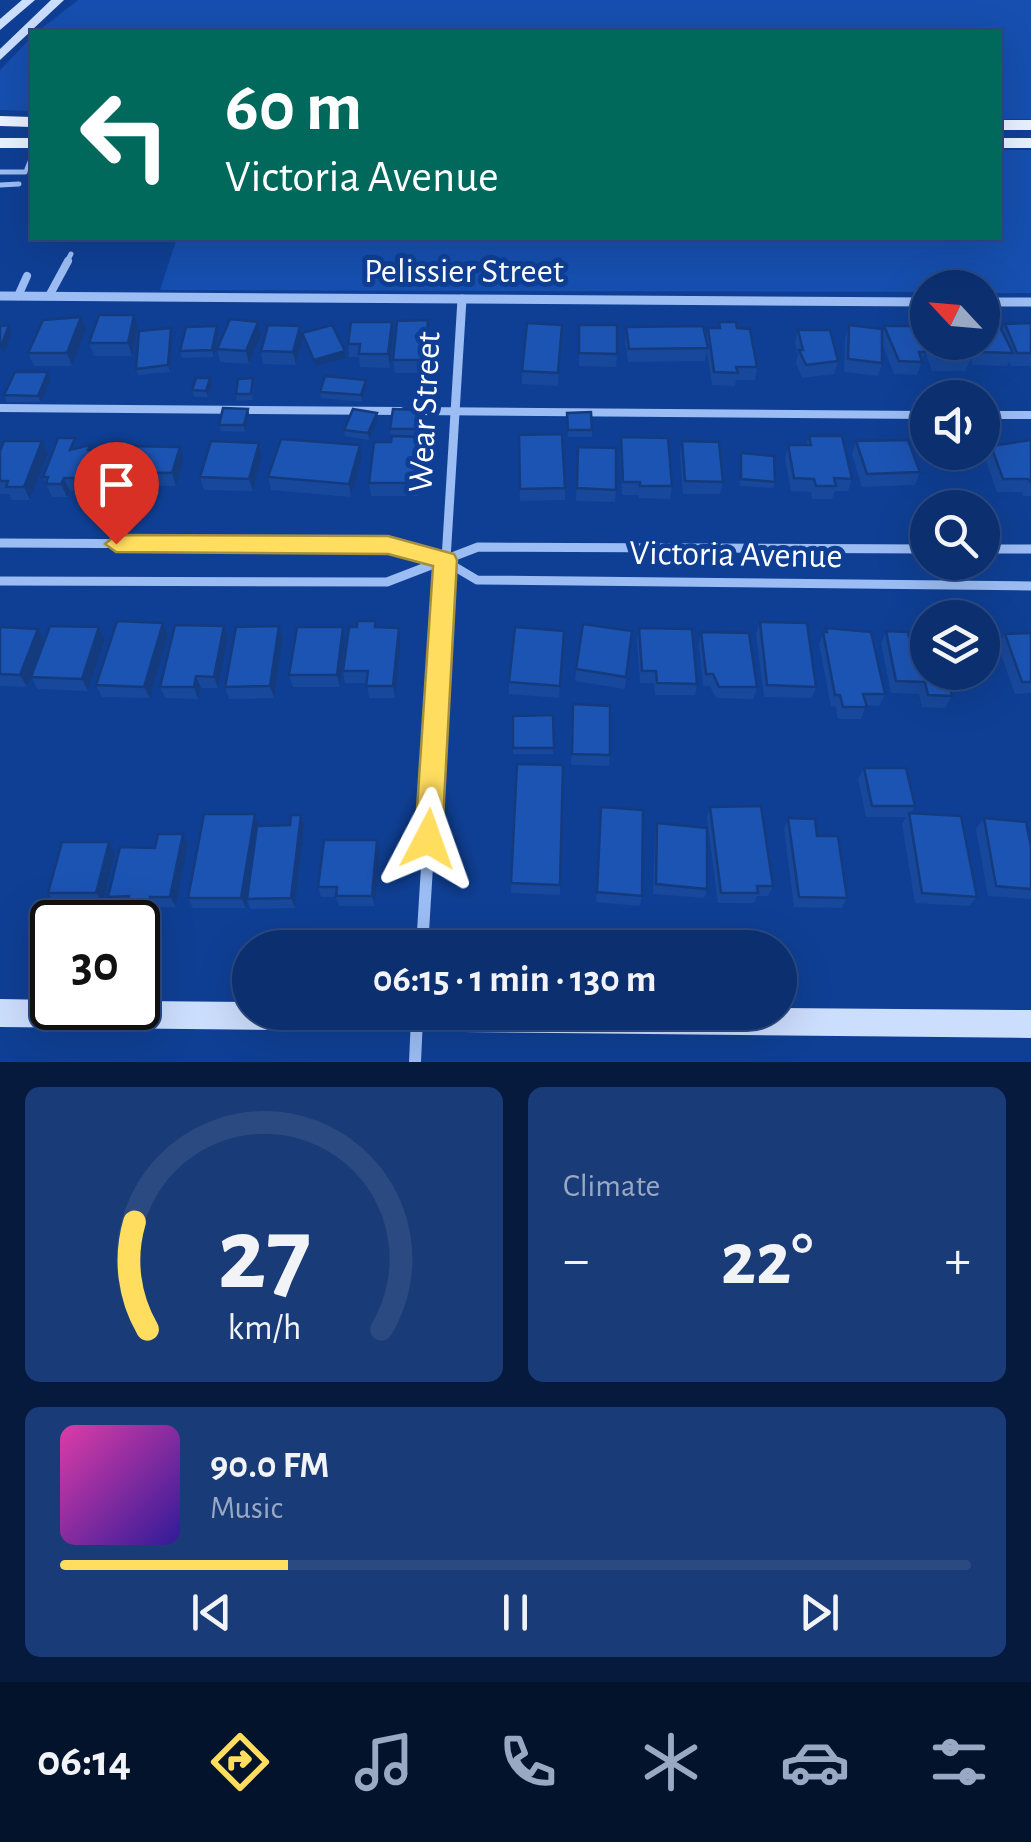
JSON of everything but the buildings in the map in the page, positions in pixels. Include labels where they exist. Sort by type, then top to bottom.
[{"type":"main road","points":[[0,122],[30,122]]},
{"type":"main road","points":[[1002,125],[1031,125]]},
{"type":"main road","points":[[0,143],[30,143]]},
{"type":"main road","points":[[1002,143],[1031,143]]},
{"type":"street","points":[[0,26],[29,0]]},
{"type":"street","points":[[0,56],[58,0]]},
{"type":"street","name":"Pelissier Street","points":[[0,296],[910,302]]},
{"type":"street","name":"Wear Street","points":[[423,930],[462,298]]},
{"type":"street","points":[[1000,302],[1031,302]]},
{"type":"street","name":"Victoria Avenue","points":[[0,543],[388,545],[446,560],[477,580],[1031,586]]},
{"type":"street","name":"Victoria Avenue","points":[[0,581],[388,582],[478,547],[910,549]]},
{"type":"street","points":[[1000,549],[1031,549]]},
{"type":"street","points":[[0,1012],[232,1014]]},
{"type":"street","points":[[797,1021],[1031,1024]]},
{"type":"street","points":[[415,1062],[417,1030]]},
{"type":"lane","points":[[0,172],[26,170],[30,161]]},
{"type":"lane","points":[[0,185],[19,184]]},
{"type":"lane","points":[[48,296],[71,254]]},
{"type":"lane","points":[[18,296],[27,276]]},
{"type":"lane","points":[[0,408],[910,415]]},
{"type":"lane","points":[[1000,415],[1031,416]]},
{"type":"shaded area","points":[[78,0],[1031,0],[1031,119],[1002,119],[1002,30],[40,30]]},
{"type":"shaded area","points":[[30,39],[30,111],[0,110],[0,70]]},
{"type":"shaded area","points":[[1002,150],[1031,150],[1031,293],[1000,293],[1000,270],[910,270],[910,292],[160,290],[176,240],[1002,240]]},
{"type":"route","points":[[116,544],[388,545],[446,560],[428,839]]}]
